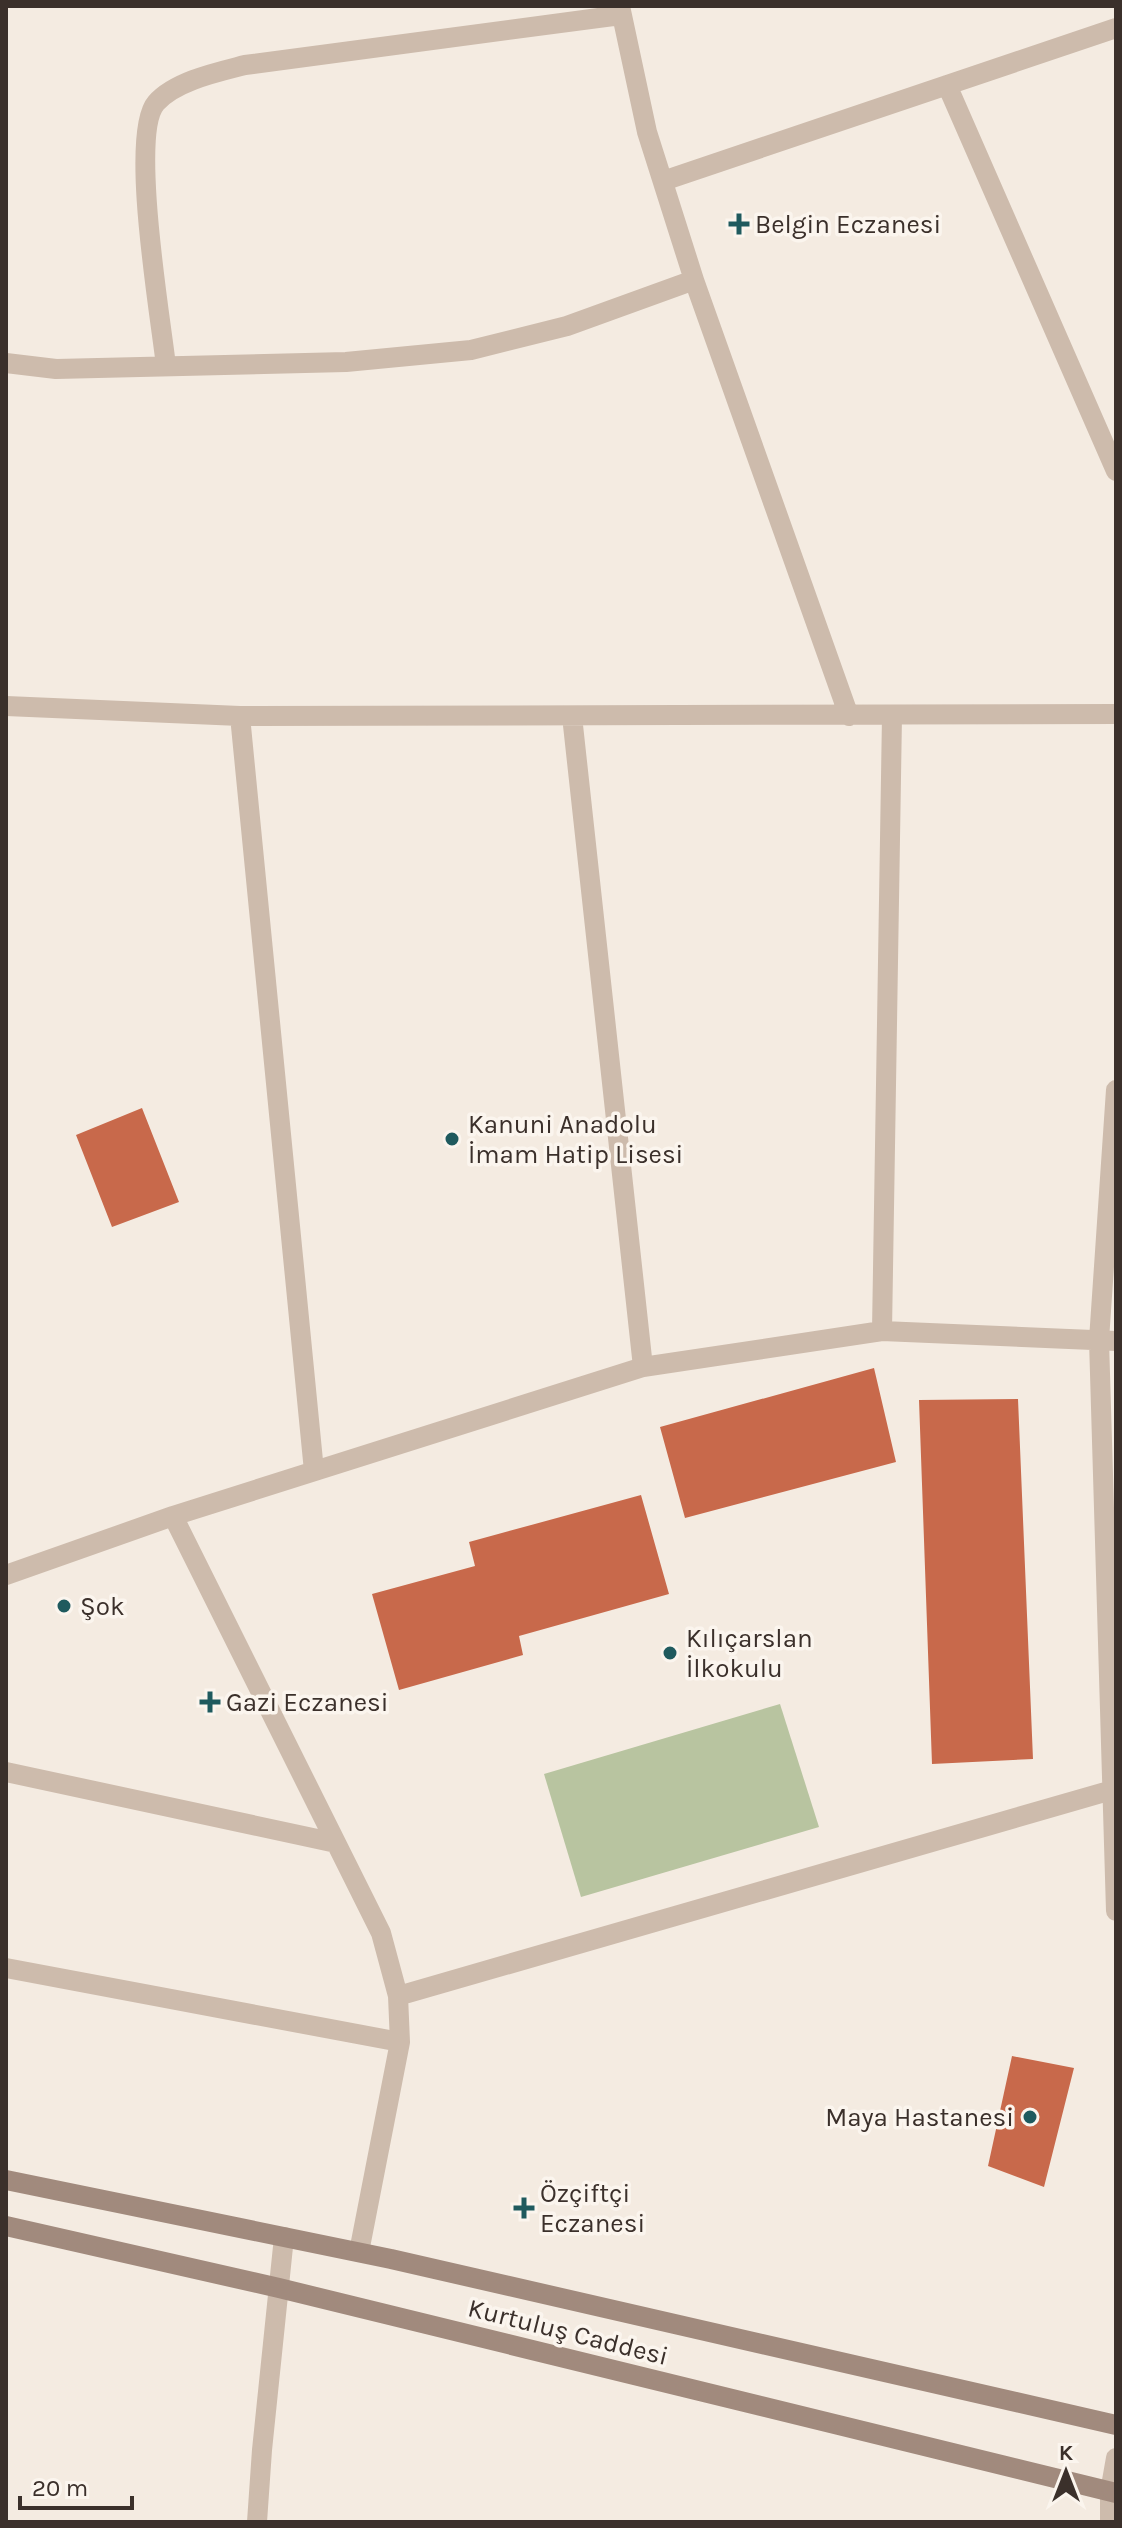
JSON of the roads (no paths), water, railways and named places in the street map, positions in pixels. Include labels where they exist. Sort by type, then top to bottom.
[{"type":"main road","points":[[6,2180],[359,2252],[1116,2425]]},
{"type":"main road","name":"Kurtuluş Caddesi","points":[[6,2226],[279,2288],[1113,2492]]},
{"type":"street","points":[[166,366],[148,211],[145,140],[155,104],[189,80],[245,65],[621,10],[647,132],[694,280],[849,716]]},
{"type":"street","points":[[663,181],[1116,28]]},
{"type":"street","points":[[947,85],[1116,471]]},
{"type":"street","points":[[6,363],[56,369],[346,362],[471,350],[567,326],[694,280]]},
{"type":"street","points":[[6,706],[240,716],[1116,714]]},
{"type":"street","points":[[240,716],[314,1471]]},
{"type":"street","points":[[572,716],[643,1367]]},
{"type":"street","points":[[882,1331],[892,716]]},
{"type":"street","points":[[1116,1090],[1108,1340],[1116,1911]]},
{"type":"street","points":[[6,1575],[173,1516],[643,1367],[882,1331],[1108,1340]]},
{"type":"street","points":[[173,1516],[381,1933],[398,1996],[400,2042],[359,2252]]},
{"type":"street","points":[[6,1772],[336,1843]]},
{"type":"street","points":[[398,1996],[1112,1790]]},
{"type":"street","points":[[6,1968],[400,2042]]},
{"type":"street","points":[[257,2522],[284,2237]]},
{"type":"street","points":[[1110,2522],[1116,2458]]},
{"type":"place","name":"Belgin Eczanesi","points":[[739,224]]},
{"type":"place","name":"Kanuni Anadolu İmam Hatip Lisesi","points":[[452,1139]]},
{"type":"place","name":"Şok","points":[[64,1606]]},
{"type":"place","name":"Kılıçarslan İlkokulu","points":[[670,1653]]},
{"type":"place","name":"Gazi Eczanesi","points":[[210,1702]]},
{"type":"place","name":"Maya Hastanesi","points":[[1030,2117]]},
{"type":"place","name":"Özçiftçi Eczanesi","points":[[524,2208]]}]
